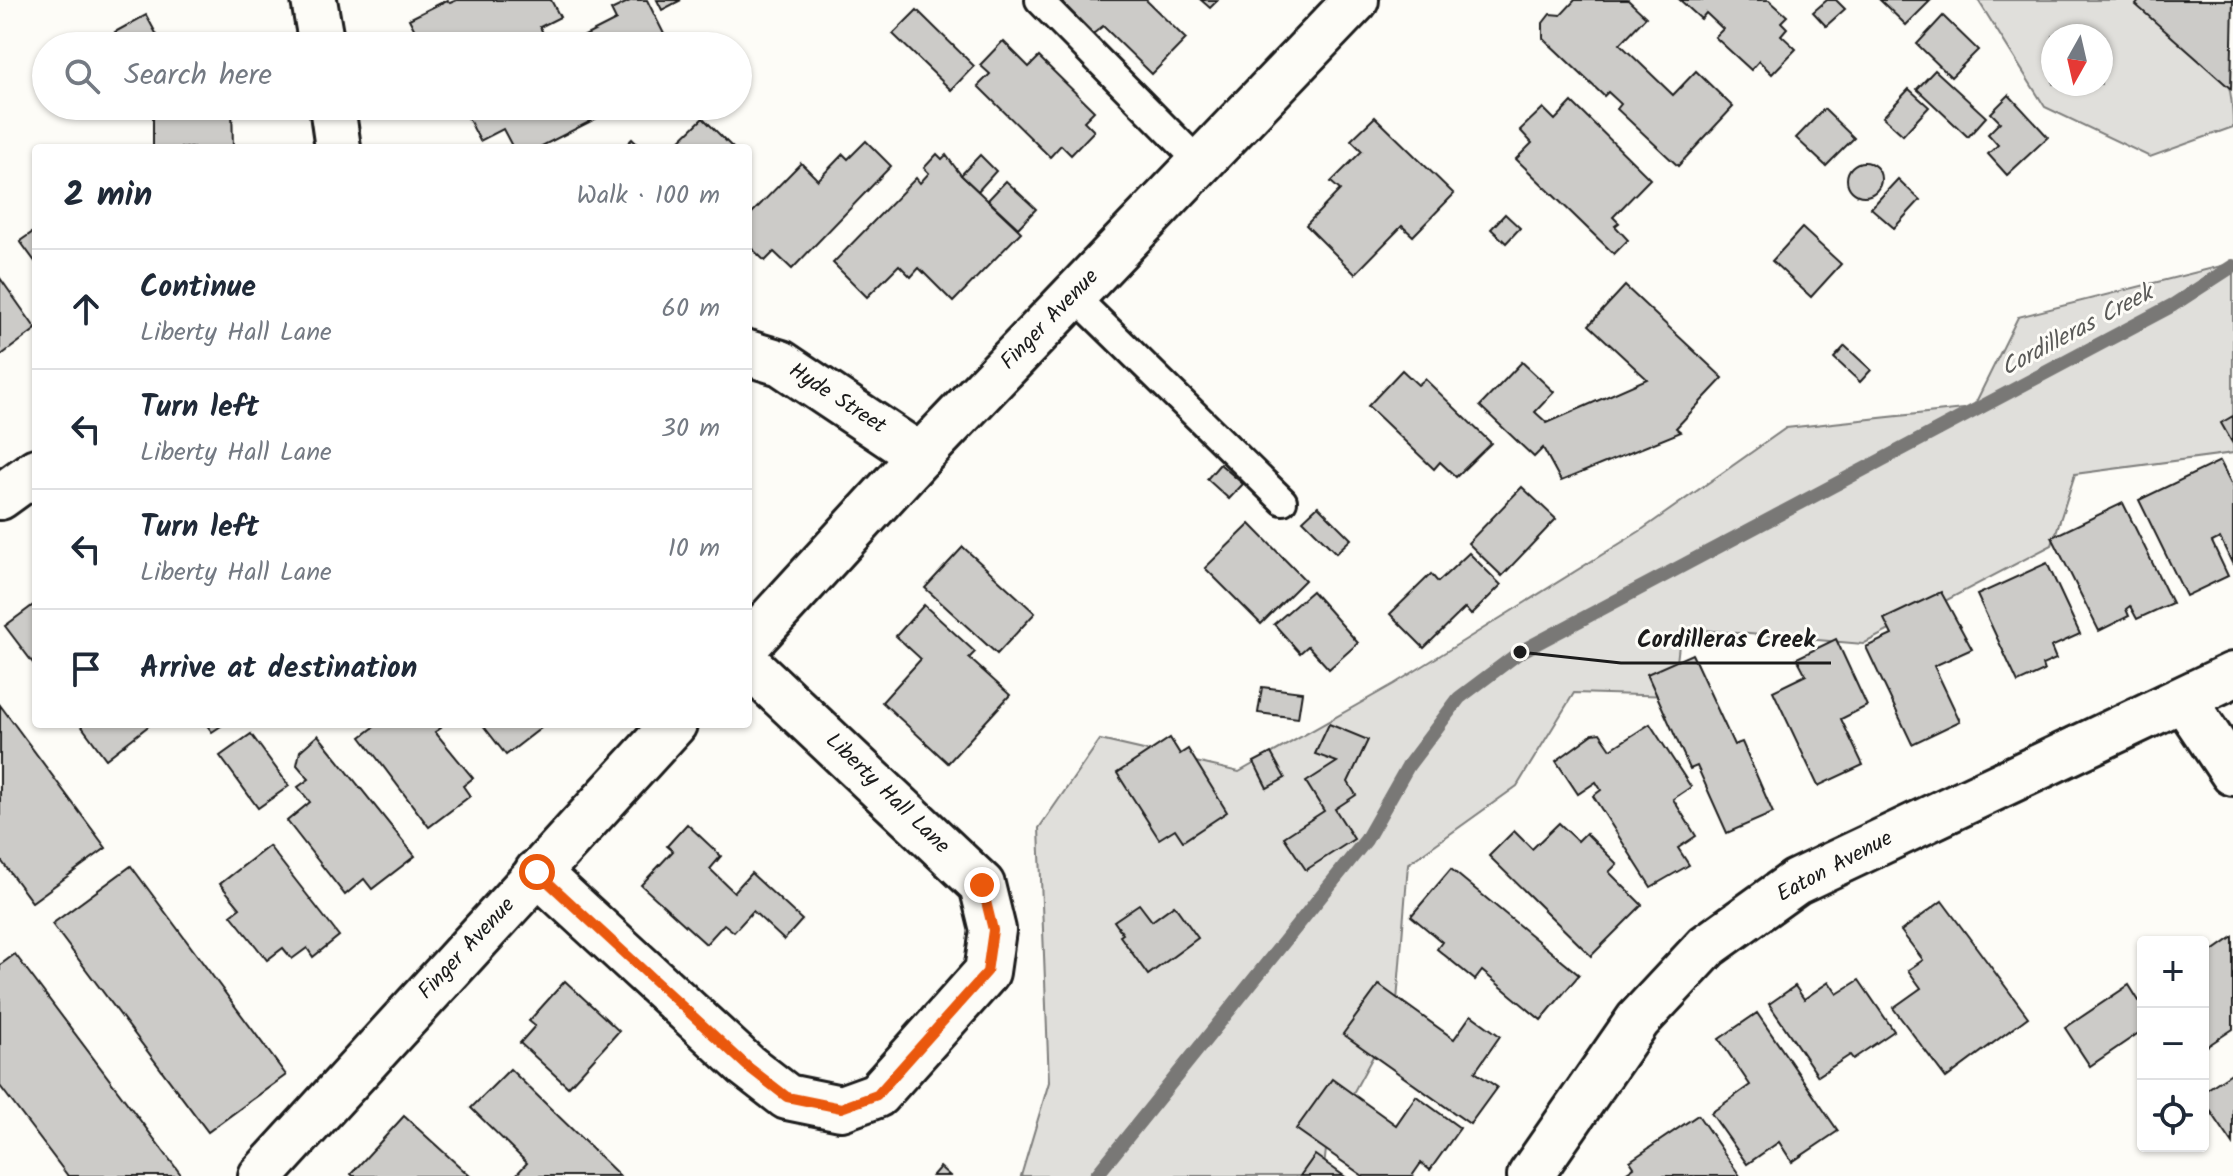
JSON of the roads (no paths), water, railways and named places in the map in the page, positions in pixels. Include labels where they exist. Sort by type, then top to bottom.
[{"type":"street","points":[[314,0],[320,32]]},
{"type":"street","name":"Finger Avenue","points":[[752,640],[920,456],[1356,0]]},
{"type":"street","points":[[334,120],[337,144]]},
{"type":"street","name":"Hyde Street","points":[[752,354],[781,363],[920,456]]},
{"type":"street","points":[[0,497],[32,474]]},
{"type":"street","name":"Liberty Hall Lane","points":[[537,872],[747,1066],[787,1097],[841,1108],[877,1095],[987,972],[993,930],[982,885],[752,668]]},
{"type":"street","name":"Eaton Avenue","points":[[1530,1176],[1638,1020],[1707,946],[1796,882],[2233,675]]},
{"type":"street","points":[[2184,700],[2233,773]]},
{"type":"street","name":"Finger Avenue","points":[[261,1176],[670,728]]},
{"type":"lane","points":[[1039,0],[1200,163]]},
{"type":"lane","points":[[1074,296],[1283,501]]},
{"type":"waterway","name":"Cordilleras Creek","points":[[1096,1176],[1366,840],[1408,766],[1459,698],[1520,652],[2173,305],[2233,266]]},
{"type":"place","name":"Cordilleras Creek","points":[[1520,652]]}]
